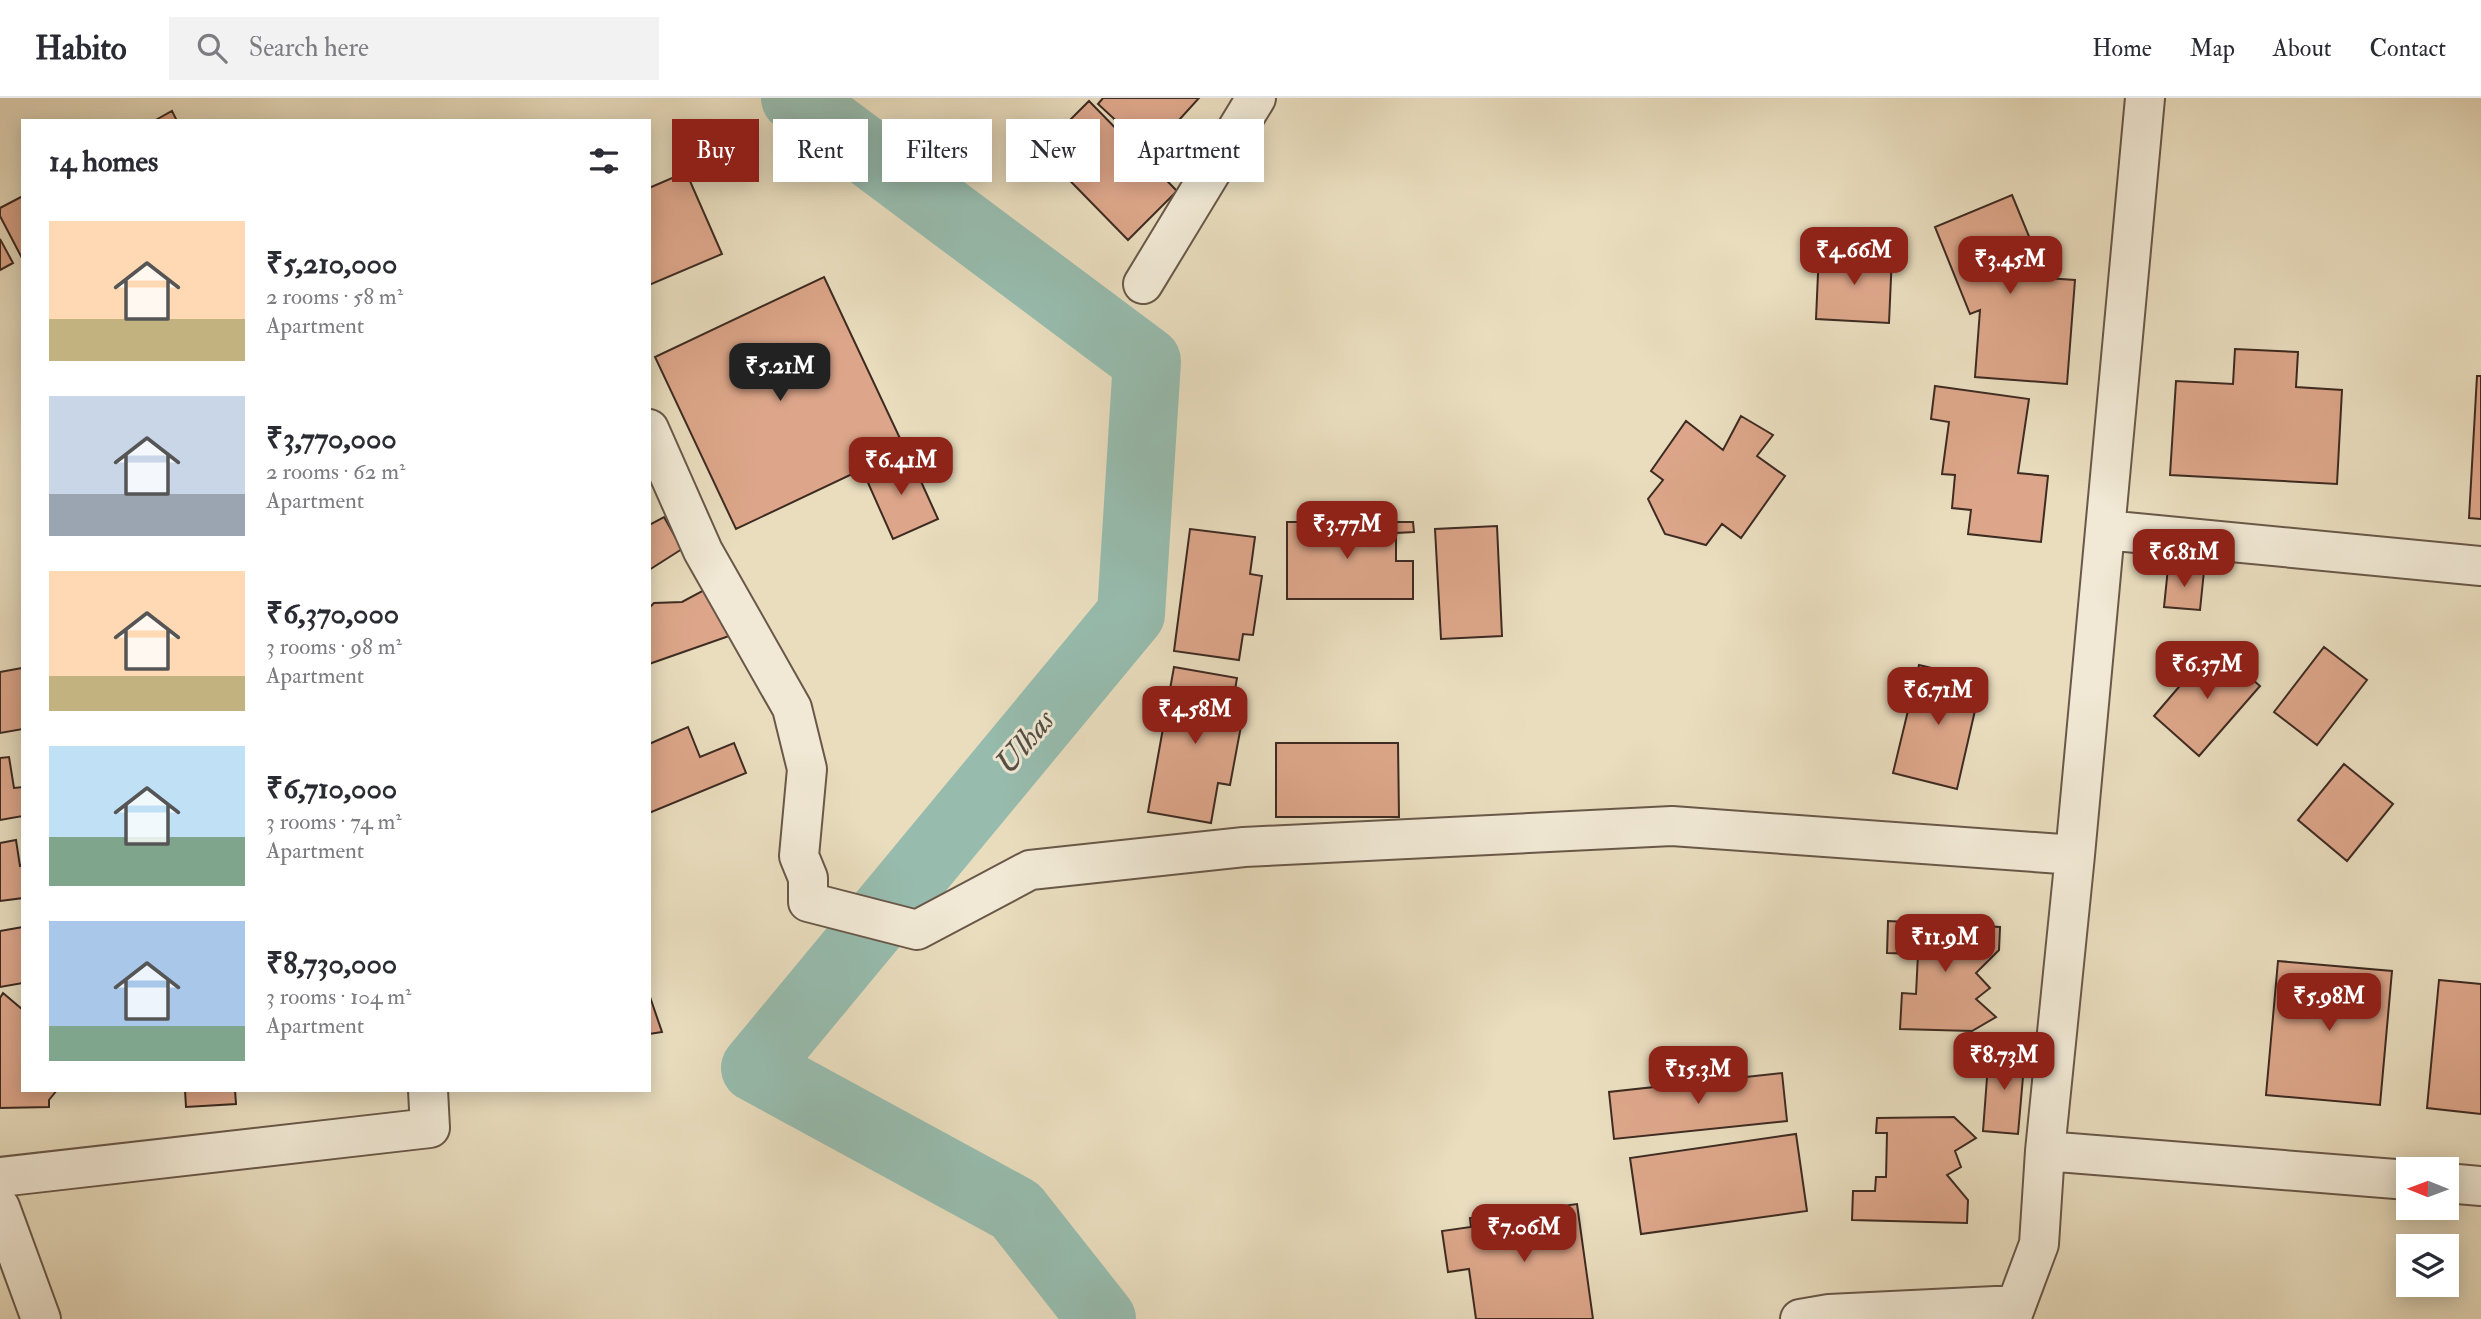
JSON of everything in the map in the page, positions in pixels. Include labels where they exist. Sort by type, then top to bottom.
[{"type":"street","points":[[1143,284],[1256,98]]},
{"type":"street","points":[[1800,1319],[1829,1314],[2014,1312],[2039,1244],[2045,1151],[2145,98]]},
{"type":"street","points":[[651,434],[703,551],[792,708],[807,769],[799,856],[808,878],[808,902],[917,930],[1030,870],[1244,847],[1672,826],[2075,855]]},
{"type":"street","points":[[2105,530],[2481,566]]},
{"type":"street","points":[[0,1177],[430,1128],[428,1092]]},
{"type":"street","points":[[2045,1151],[2396,1179]]},
{"type":"street","points":[[2459,1184],[2481,1186]]},
{"type":"street","points":[[0,1207],[41,1319]]},
{"type":"building","points":[[1103,98],[1199,98],[1180,119],[1114,119],[1098,104]]},
{"type":"building","points":[[1089,101],[1114,127],[1114,182],[1168,182],[1177,191],[1128,240],[1071,182],[1100,182],[1100,119],[1071,119]]},
{"type":"building","points":[[172,111],[176,119],[158,119]]},
{"type":"building","points":[[672,178],[672,182],[690,182],[722,254],[651,284],[651,187]]},
{"type":"building","points":[[2012,195],[2046,278],[2075,280],[2067,384],[1975,377],[1980,310],[1970,314],[1935,227]]},
{"type":"building","points":[[21,197],[21,256],[0,216],[0,208]]},
{"type":"building","points":[[0,239],[13,263],[0,270]]},
{"type":"building","points":[[1819,251],[1892,255],[1889,323],[1816,319]]},
{"type":"building","points":[[824,277],[905,449],[736,529],[655,357]]},
{"type":"building","points":[[2235,349],[2298,352],[2296,387],[2342,390],[2337,484],[2170,475],[2176,381],[2233,384]]},
{"type":"building","points":[[2477,376],[2481,376],[2481,519],[2469,518]]},
{"type":"building","points":[[1935,386],[2029,399],[2018,473],[2048,476],[2041,542],[1968,534],[1971,510],[1952,508],[1955,475],[1942,474],[1949,422],[1931,419]]},
{"type":"building","points":[[1741,416],[1773,435],[1757,456],[1785,476],[1741,538],[1722,524],[1706,545],[1665,534],[1648,499],[1663,480],[1651,471],[1686,421],[1723,450]]},
{"type":"building","points":[[909,455],[938,519],[893,539],[865,476]]},
{"type":"building","points":[[664,517],[682,549],[651,569],[651,524]]},
{"type":"building","points":[[1287,522],[1413,522],[1414,532],[1396,533],[1396,561],[1413,561],[1413,599],[1287,599]]},
{"type":"building","points":[[1497,526],[1502,636],[1441,639],[1435,529]]},
{"type":"building","points":[[1190,529],[1255,537],[1250,574],[1262,576],[1253,635],[1243,634],[1239,660],[1174,651]]},
{"type":"building","points":[[2168,568],[2204,571],[2200,610],[2164,607]]},
{"type":"building","points":[[706,589],[732,635],[651,663],[651,606],[654,603],[682,602]]},
{"type":"building","points":[[2214,646],[2260,686],[2199,756],[2154,716]]},
{"type":"building","points":[[2324,647],[2367,680],[2317,745],[2274,712]]},
{"type":"building","points":[[1919,665],[1982,680],[1957,789],[1893,773]]},
{"type":"building","points":[[1174,667],[1237,678],[1229,724],[1241,726],[1230,785],[1218,783],[1211,823],[1148,812]]},
{"type":"building","points":[[21,668],[21,729],[0,733],[0,672]]},
{"type":"building","points":[[688,727],[700,757],[734,743],[746,773],[651,812],[651,743]]},
{"type":"building","points":[[1276,743],[1398,743],[1399,817],[1276,817]]},
{"type":"building","points":[[9,757],[14,788],[21,787],[21,816],[0,820],[0,758]]},
{"type":"building","points":[[2344,764],[2393,804],[2347,861],[2298,820]]},
{"type":"building","points":[[16,840],[21,866],[21,898],[0,901],[0,843]]},
{"type":"building","points":[[1888,921],[2000,927],[1999,950],[1976,973],[1990,988],[1976,999],[1996,1017],[1972,1031],[1900,1029],[1902,993],[1916,994],[1918,954],[1887,953]]},
{"type":"building","points":[[21,927],[21,983],[0,987],[0,931]]},
{"type":"building","points":[[2278,961],[2392,971],[2380,1105],[2266,1095]]},
{"type":"building","points":[[2439,980],[2481,984],[2481,1114],[2427,1108]]},
{"type":"building","points":[[3,993],[21,1008],[21,1092],[55,1092],[49,1100],[49,1107],[0,1108],[0,998]]},
{"type":"building","points":[[651,1000],[662,1032],[651,1034]]},
{"type":"building","points":[[1989,1051],[2025,1054],[2018,1134],[1983,1131]]},
{"type":"building","points":[[1782,1073],[1787,1121],[1614,1139],[1609,1092]]},
{"type":"building","points":[[185,1092],[235,1092],[236,1104],[186,1107]]},
{"type":"building","points":[[1954,1117],[1976,1138],[1955,1151],[1961,1167],[1947,1175],[1968,1200],[1967,1223],[1852,1220],[1853,1191],[1875,1191],[1876,1177],[1886,1177],[1887,1133],[1876,1133],[1877,1118]]},
{"type":"building","points":[[1796,1134],[1807,1211],[1641,1234],[1630,1158]]},
{"type":"building","points":[[1577,1204],[1593,1319],[1476,1319],[1469,1269],[1448,1272],[1442,1231],[1471,1227],[1470,1218]]},
{"type":"waterway","name":"Ulhas","points":[[795,98],[1147,361],[1131,614],[755,1068],[1016,1210],[1102,1319]]}]
